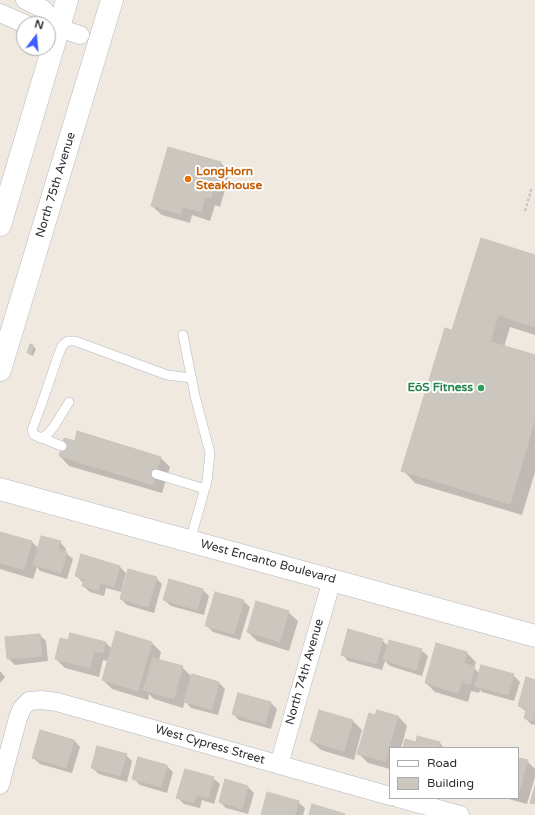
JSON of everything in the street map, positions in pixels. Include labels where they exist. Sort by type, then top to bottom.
[{"type":"main road","points":[[56,24],[67,0]]},
{"type":"main road","name":"North 75th Avenue","points":[[0,370],[112,0]]},
{"type":"main road","points":[[0,225],[46,56]]},
{"type":"main road","name":"West Encanto Boulevard","points":[[0,489],[535,636]]},
{"type":"street","points":[[25,0],[43,9],[47,16]]},
{"type":"street","points":[[0,13],[16,20]]},
{"type":"street","points":[[56,29],[80,35]]},
{"type":"street","name":"North 74th Avenue","points":[[279,765],[332,580]]},
{"type":"street","name":"West Cypress Street","points":[[0,785],[22,708],[30,701],[41,700],[57,702],[389,796]]},
{"type":"street","points":[[402,799],[460,815]]},
{"type":"lane","points":[[183,335],[195,396],[210,453],[205,490],[190,542]]},
{"type":"lane","points":[[62,446],[40,438],[32,433],[33,426],[58,356],[62,346],[68,341],[75,341],[167,375],[192,378]]},
{"type":"lane","points":[[40,438],[47,435],[56,425],[70,402]]},
{"type":"lane","points":[[156,474],[205,490]]},
{"type":"path","points":[[525,211],[532,187]]},
{"type":"building","name":"LongHorn Steakhouse","points":[[168,147],[221,162],[211,198],[205,197],[201,212],[183,207],[180,214],[151,206]]},
{"type":"building","points":[[481,238],[535,255],[535,327],[498,315],[490,342],[452,330]]},
{"type":"building","name":"EōS Fitness","points":[[445,328],[535,355],[535,420],[510,504],[401,471]]},
{"type":"building","points":[[30,344],[33,345],[31,354],[27,353]]},
{"type":"building","points":[[77,431],[161,457],[153,485],[59,456],[64,438],[75,441]]},
{"type":"building","points":[[0,532],[32,541],[24,570],[0,563]]},
{"type":"building","points":[[41,536],[61,541],[58,549],[67,552],[61,573],[33,565]]},
{"type":"building","points":[[81,554],[120,566],[114,587],[100,583],[98,591],[82,586],[84,579],[75,576]]},
{"type":"building","points":[[128,569],[157,577],[148,607],[120,599]]},
{"type":"building","points":[[169,579],[203,589],[197,610],[163,600]]},
{"type":"building","points":[[215,592],[244,600],[234,634],[205,626]]},
{"type":"building","points":[[256,601],[289,611],[280,642],[247,632]]},
{"type":"building","points":[[348,629],[383,639],[376,664],[341,655]]},
{"type":"building","points":[[116,631],[152,642],[138,691],[102,680]]},
{"type":"building","points":[[70,633],[106,642],[103,653],[94,651],[90,668],[55,659],[60,638],[68,640]]},
{"type":"building","points":[[40,634],[42,656],[7,659],[5,637]]},
{"type":"building","points":[[389,640],[422,649],[416,670],[383,660]]},
{"type":"building","points":[[436,643],[467,652],[464,663],[475,667],[470,684],[462,682],[458,693],[425,683]]},
{"type":"building","points":[[153,658],[183,666],[174,699],[143,690]]},
{"type":"building","points":[[481,665],[514,674],[508,695],[475,686]]},
{"type":"building","points":[[192,674],[219,682],[212,710],[184,702]]},
{"type":"building","points":[[526,677],[535,680],[535,715],[533,721],[524,718],[527,708],[518,706]]},
{"type":"building","points":[[238,693],[271,702],[265,724],[232,714]]},
{"type":"building","points":[[319,710],[353,720],[344,751],[310,741]]},
{"type":"building","points":[[377,710],[398,716],[385,761],[357,754],[369,713],[375,715]]},
{"type":"building","points":[[40,730],[74,740],[66,768],[32,758]]},
{"type":"building","points":[[417,736],[440,742],[438,747],[403,747],[405,739],[416,742]]},
{"type":"building","points":[[97,746],[127,754],[120,776],[91,768]]},
{"type":"building","points":[[138,757],[167,765],[161,787],[132,779]]},
{"type":"building","points":[[519,758],[528,760],[519,792]]},
{"type":"building","points":[[185,769],[214,777],[208,798],[196,795],[194,803],[176,798]]},
{"type":"building","points":[[225,779],[248,786],[242,809],[219,802]]},
{"type":"building","points":[[535,786],[535,804],[530,803]]},
{"type":"building","points":[[267,792],[299,801],[295,815],[261,815]]},
{"type":"building","points":[[312,804],[345,814],[345,815],[309,815]]},
{"type":"place","name":"LongHorn Steakhouse","points":[[188,179]]},
{"type":"place","name":"EōS Fitness","points":[[481,388]]}]
